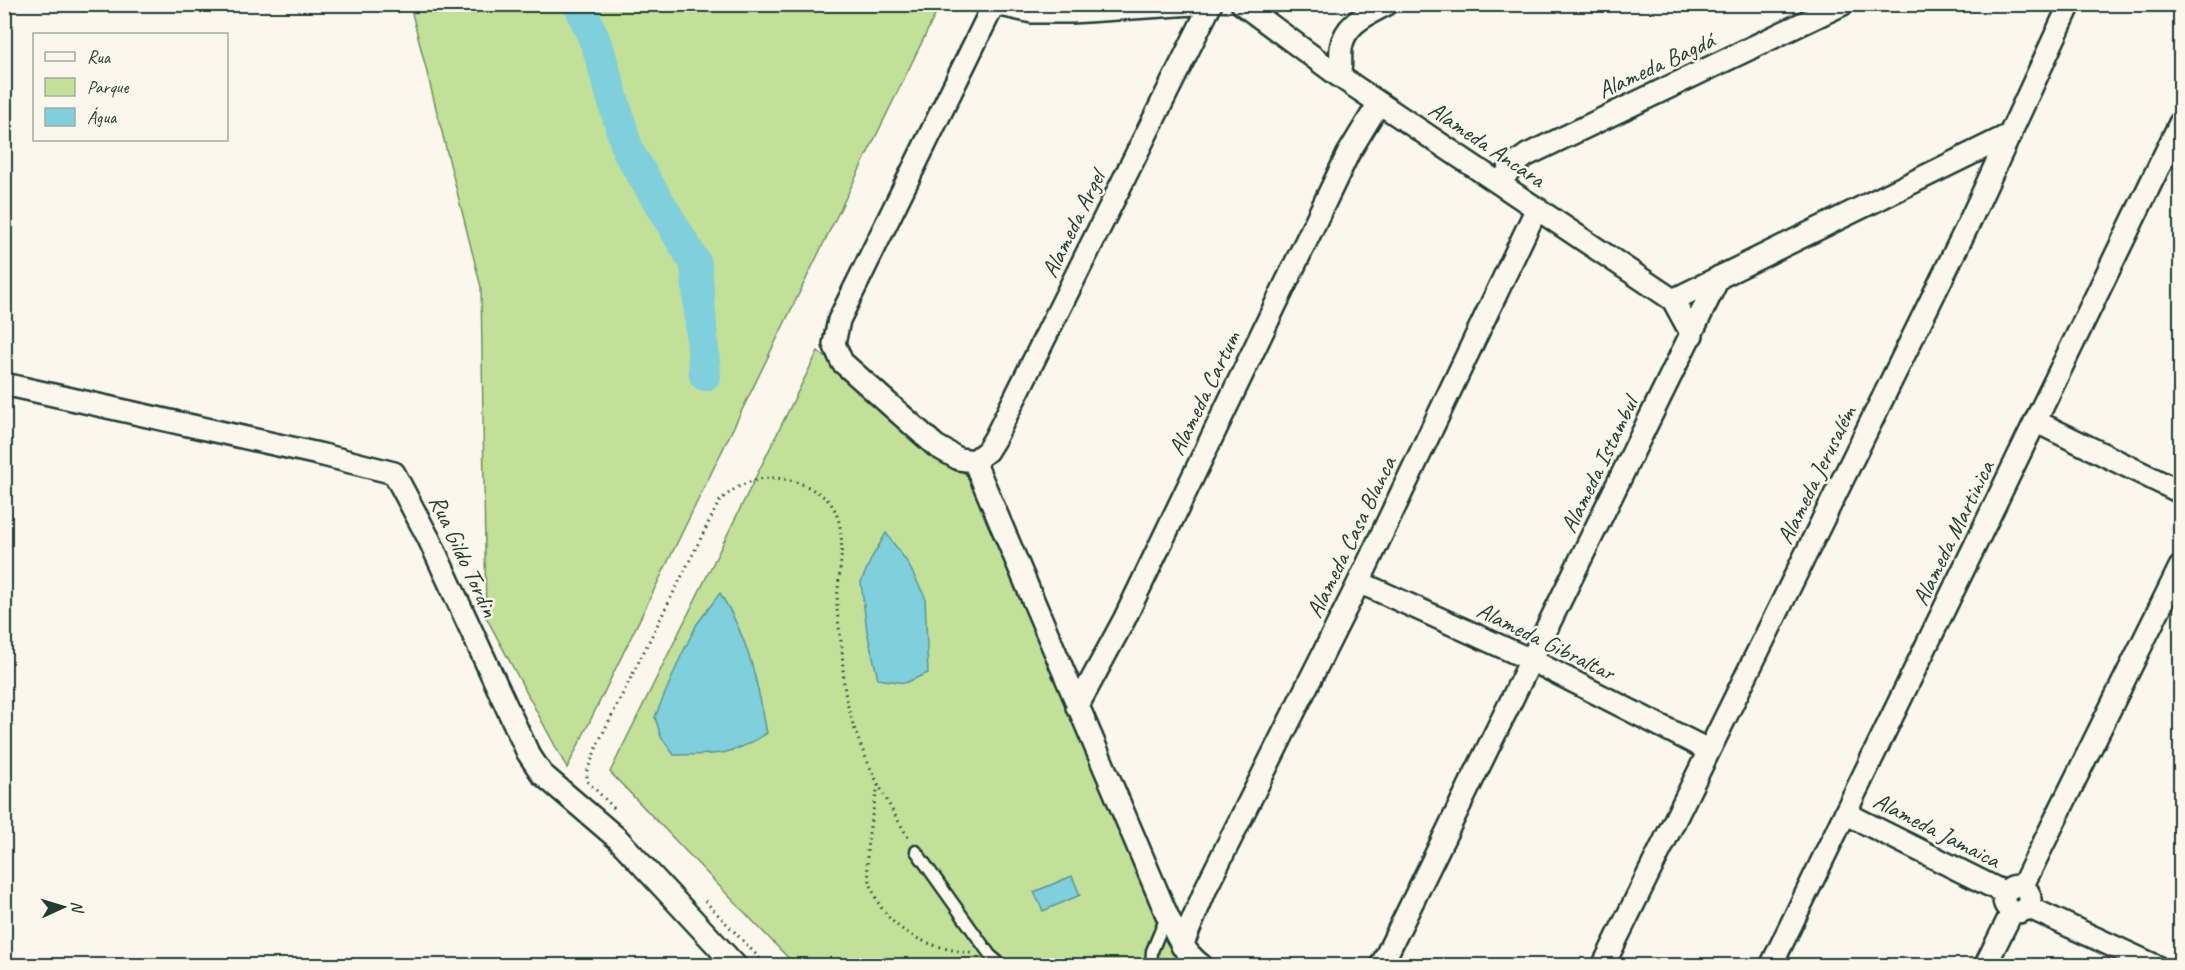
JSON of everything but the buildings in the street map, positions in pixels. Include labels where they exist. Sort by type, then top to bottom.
[{"type":"street","points":[[1194,4],[1071,12],[1032,12],[995,4],[839,320],[834,344],[842,362],[936,446],[959,459],[974,461],[1165,911],[1182,946],[1202,966]]},
{"type":"street","name":"Alameda Argel","points":[[974,461],[987,451],[995,438],[1211,4]]},
{"type":"street","name":"Alameda Ancara","points":[[1242,4],[1339,76],[1673,300],[1692,335]]},
{"type":"street","points":[[1339,76],[1344,36],[1352,24],[1387,4]]},
{"type":"street","name":"Alameda Bagdá","points":[[1500,183],[1513,165],[1527,155],[1843,4]]},
{"type":"street","name":"Alameda Jerusalém","points":[[1603,966],[2011,134],[2070,4]]},
{"type":"street","name":"Alameda Cartum","points":[[1077,707],[1124,620],[1348,154],[1379,103]]},
{"type":"street","name":"Alameda Martinica","points":[[1771,966],[2181,123]]},
{"type":"street","points":[[1673,300],[2011,134]]},
{"type":"street","name":"Alameda Casa Blanca","points":[[1182,946],[1207,886],[1359,582],[1537,208]]},
{"type":"street","name":"Alameda Istambul","points":[[1381,966],[1719,277]]},
{"type":"street","name":"Rua Gildo Tordin","points":[[4,384],[394,473],[429,539],[528,753],[542,774],[618,839],[736,966]]},
{"type":"street","points":[[2037,422],[2181,492]]},
{"type":"street","points":[[1986,966],[2181,567]]},
{"type":"street","name":"Alameda Gibraltar","points":[[1359,582],[1531,660],[1708,750]]},
{"type":"street","name":"Alameda Jamaica","points":[[1845,813],[2017,900]]},
{"type":"street","points":[[2017,900],[2157,966]]},
{"type":"lane","points":[[916,851],[990,956],[1003,966]]},
{"type":"lane","points":[[1151,966],[1152,951],[1165,911]]},
{"type":"path","points":[[618,812],[588,781],[586,776],[601,737],[719,502],[741,484],[765,477],[786,479],[801,483],[830,501],[836,512],[842,548],[837,609],[846,696],[854,727],[878,783],[916,851]]},
{"type":"path","points":[[878,783],[867,857],[869,879],[879,906],[890,919],[908,933],[932,944],[961,952],[990,956]]},
{"type":"path","points":[[703,900],[767,966]]},
{"type":"green space","points":[[410,5],[940,5],[567,768],[486,617],[481,287]]},
{"type":"green space","points":[[818,351],[971,479],[1188,965],[795,965],[610,772]]},
{"type":"water","points":[[886,533],[907,562],[925,597],[928,673],[905,683],[878,679],[867,631],[861,582]]},
{"type":"water","points":[[720,593],[738,627],[751,661],[767,733],[743,746],[723,753],[674,755],[661,737],[655,717],[697,624]]},
{"type":"water","points":[[1072,876],[1080,895],[1043,911],[1034,892]]},
{"type":"waterway","points":[[579,4],[598,48],[628,151],[696,264],[705,375]]}]
